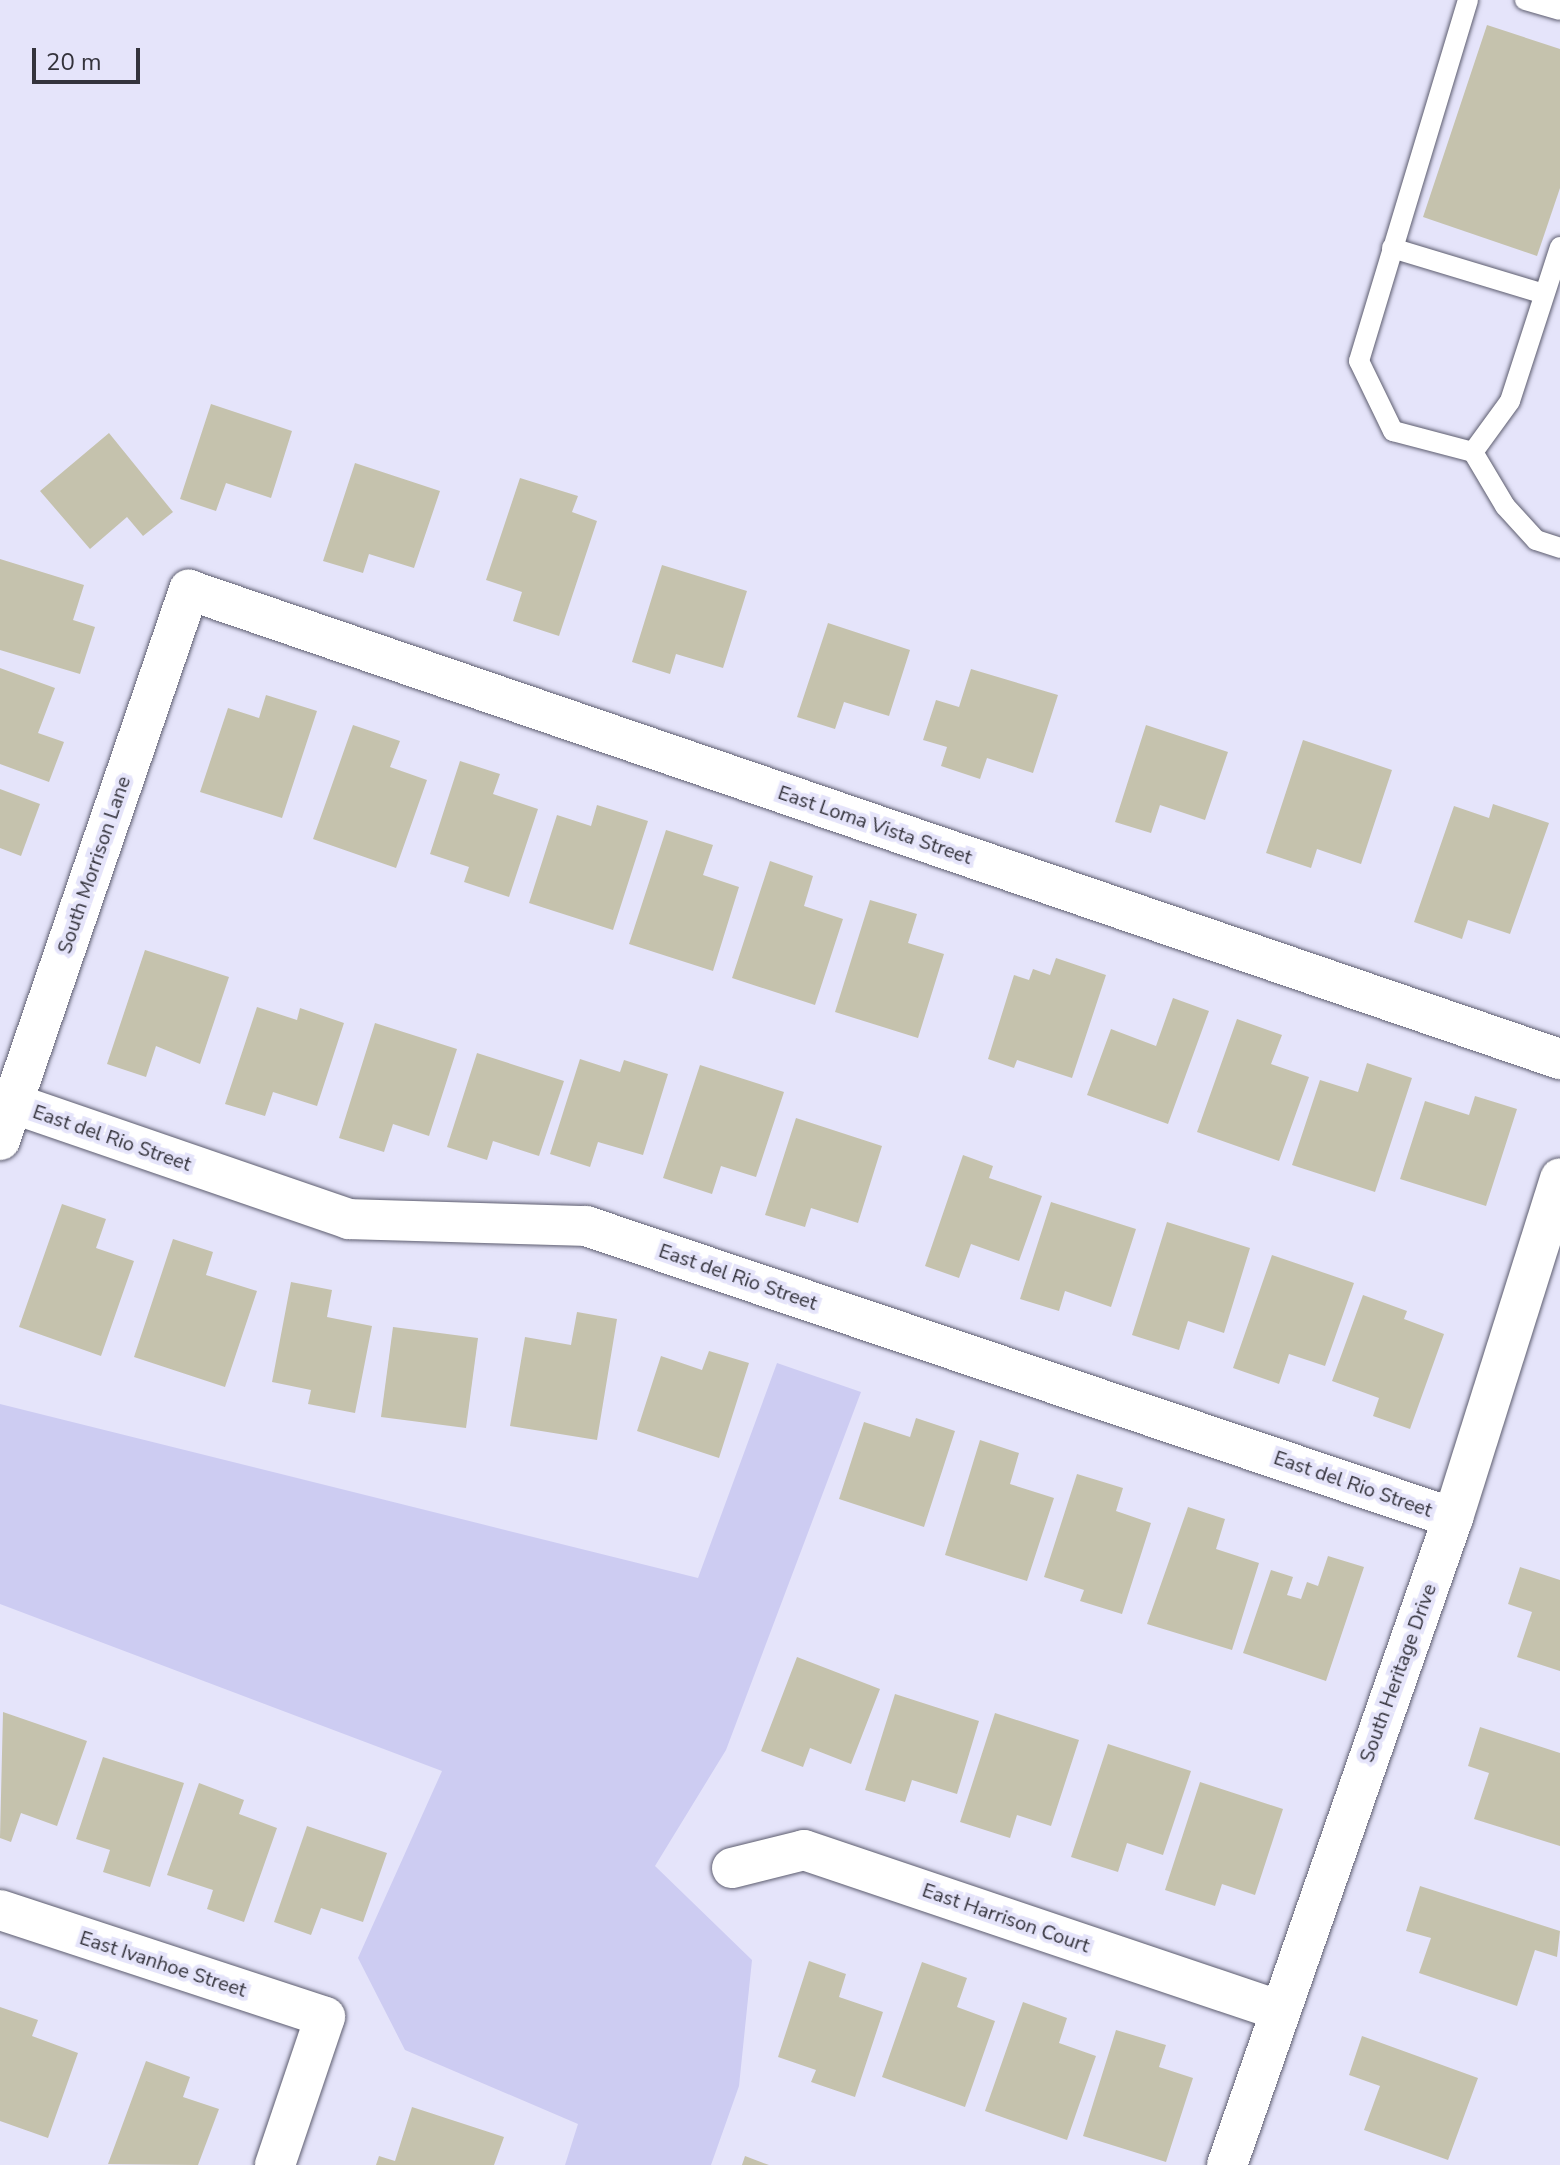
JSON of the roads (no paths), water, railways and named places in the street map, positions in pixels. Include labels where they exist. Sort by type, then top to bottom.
[{"type":"street","name":"East Loma Vista Street","points":[[189,590],[1560,1059]]},
{"type":"street","name":"South Morrison Lane","points":[[6,1122],[189,590]]},
{"type":"street","name":"East del Rio Street","points":[[6,1122],[349,1219],[586,1226],[1453,1518]]},
{"type":"street","name":"South Heritage Drive","points":[[1227,2165],[1278,2010],[1453,1518],[1545,1287],[1560,1178]]},
{"type":"street","name":"East Harrison Court","points":[[732,1868],[804,1850],[1278,2010]]},
{"type":"street","name":"East Ivanhoe Street","points":[[0,1910],[325,2017],[275,2165]]},
{"type":"lane","points":[[1468,0],[1359,361],[1393,431],[1473,452],[1505,506],[1536,540],[1560,548]]},
{"type":"lane","points":[[1525,0],[1560,10]]},
{"type":"lane","points":[[1473,452],[1510,401],[1560,247]]},
{"type":"lane","points":[[1392,248],[1544,294]]}]
